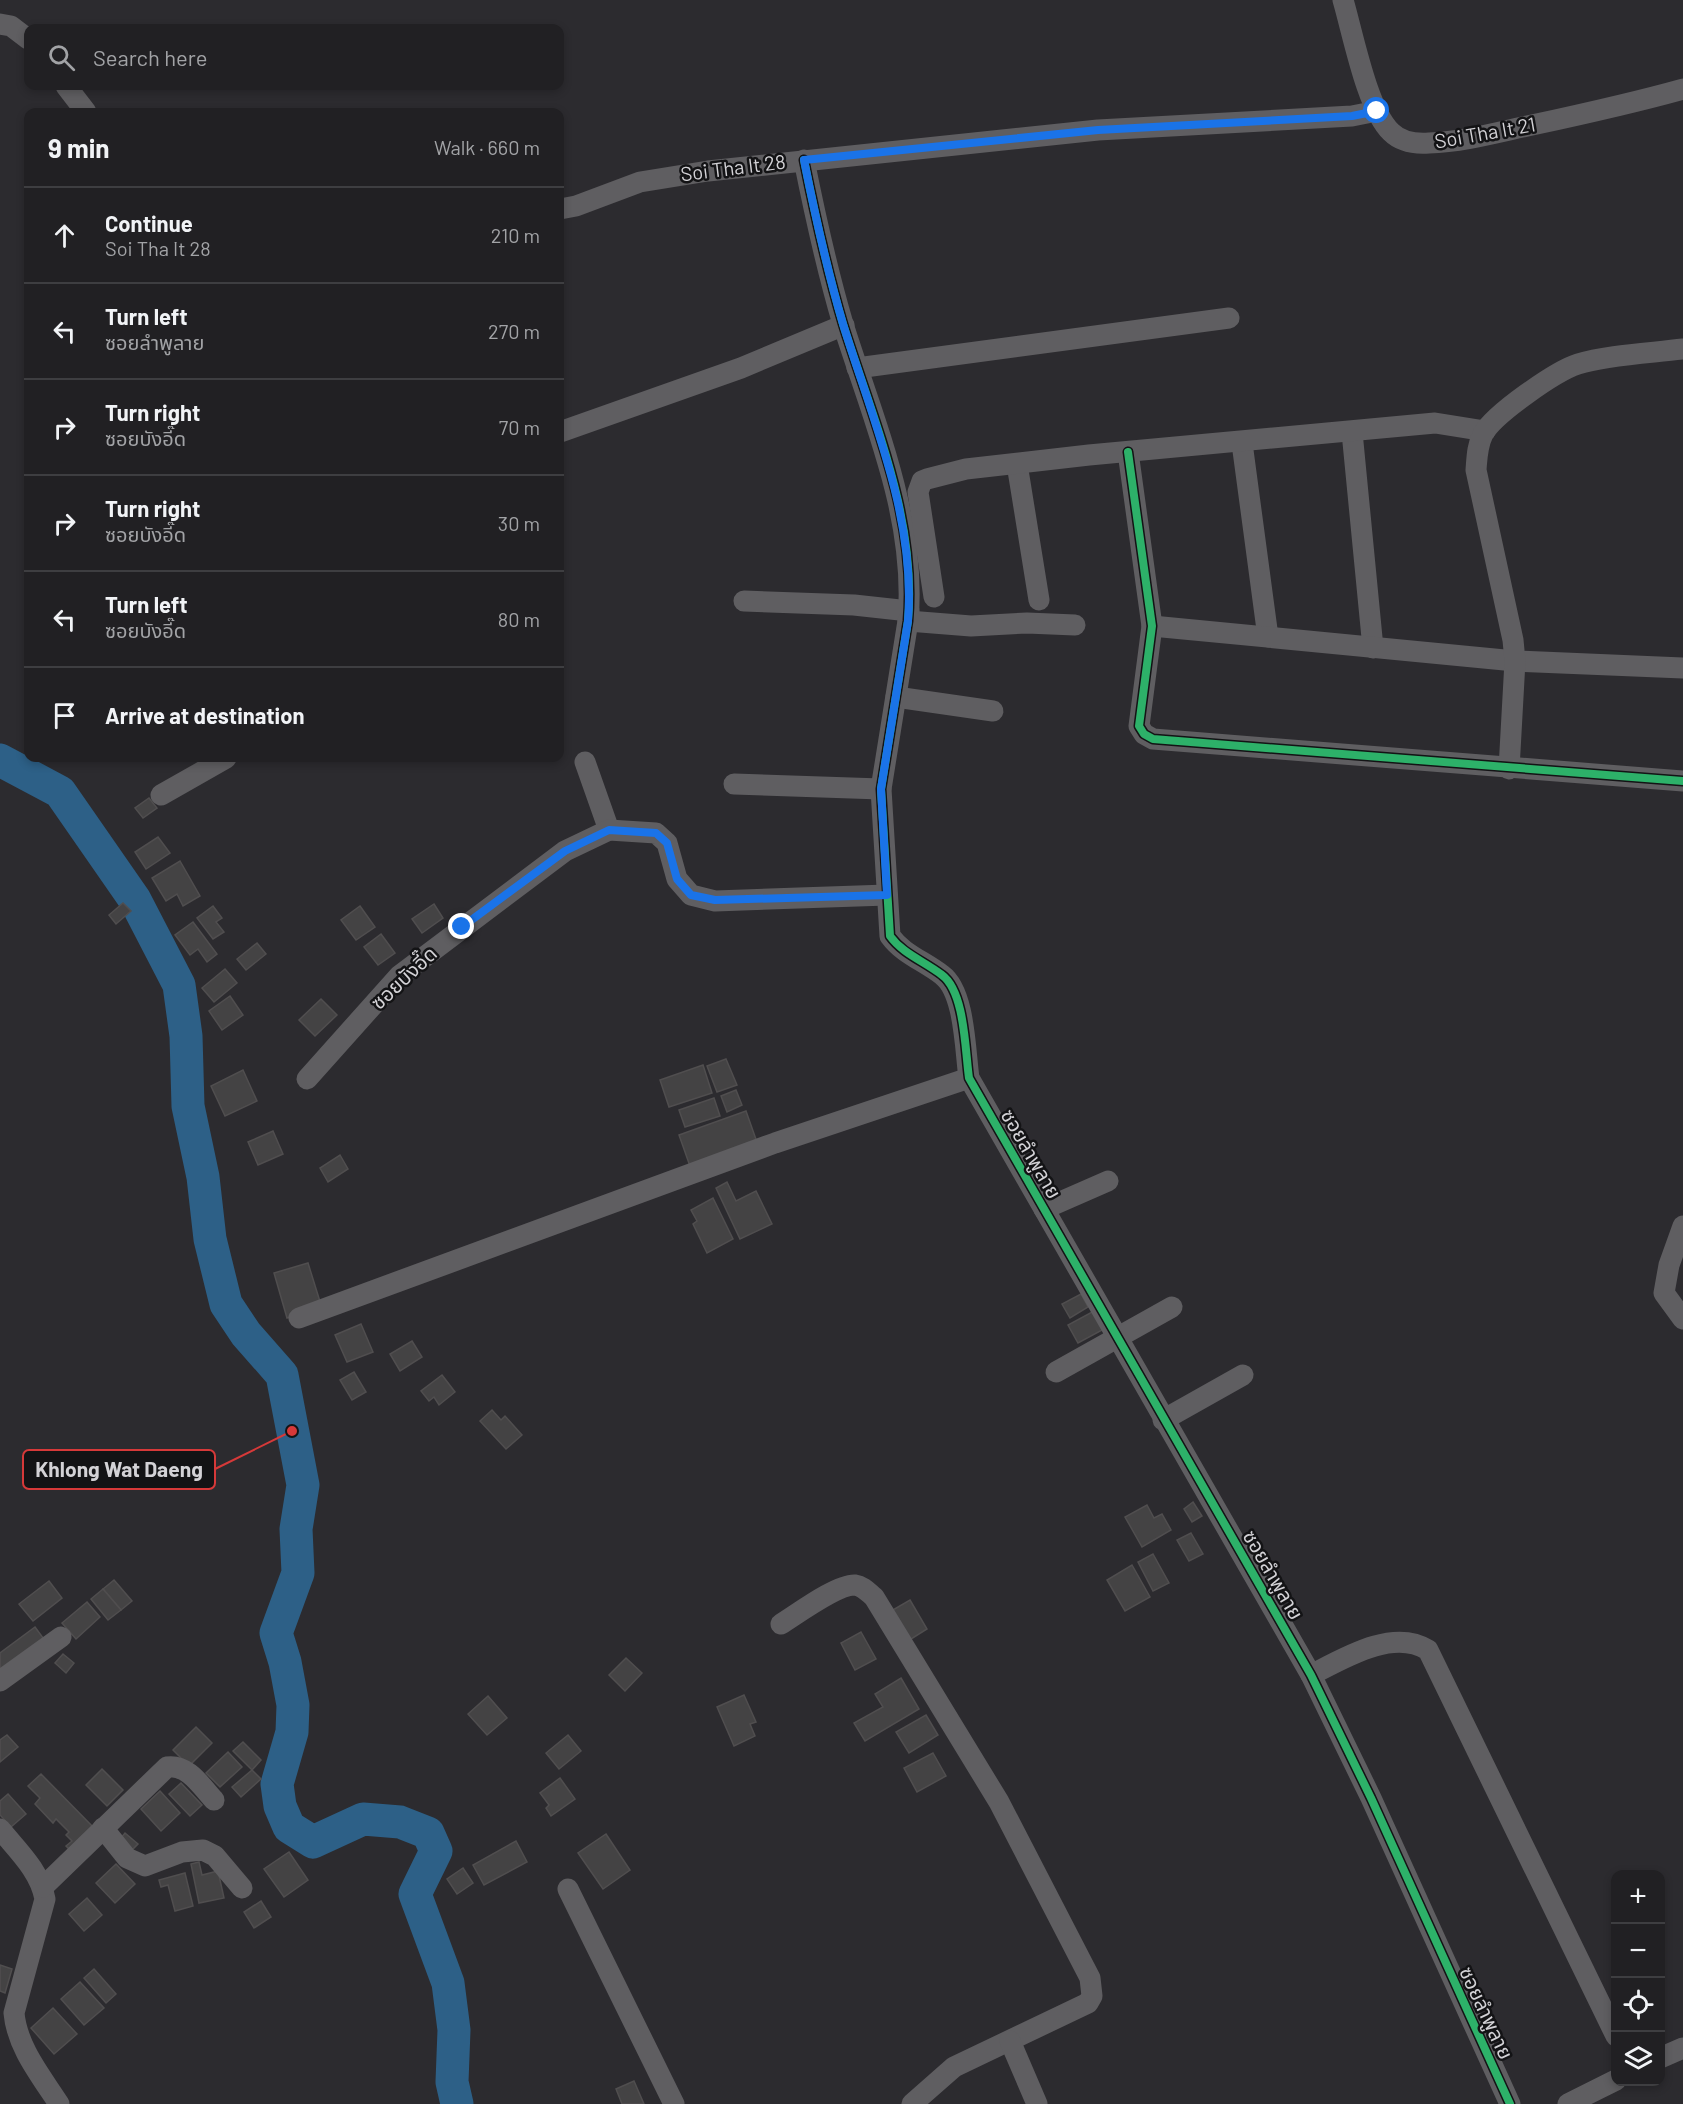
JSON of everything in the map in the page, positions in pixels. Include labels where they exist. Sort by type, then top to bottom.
[{"type":"street","name":"Soi Tha It 21","points":[[1343,0],[1377,111],[1384,124],[1400,139],[1429,143],[1509,130],[1638,102],[1683,89]]},
{"type":"street","points":[[0,24],[11,26],[24,36]]},
{"type":"street","points":[[69,90],[83,108]]},
{"type":"street","name":"Soi Tha It 28","points":[[564,208],[664,176],[1098,130],[1352,116],[1377,111]]},
{"type":"street","name":"ซอยลำพูลาย","points":[[804,160],[822,254],[904,523],[909,616],[881,789],[890,936],[897,947],[944,976],[953,987],[959,1003],[969,1077],[1163,1420],[1311,1675],[1371,1798],[1510,2104]]},
{"type":"street","points":[[857,368],[1229,318]]},
{"type":"street","points":[[564,431],[741,368],[844,325]]},
{"type":"street","points":[[1509,769],[1515,661],[1513,640],[1476,470],[1478,444],[1485,432],[1516,402],[1556,375],[1579,364],[1683,349]]},
{"type":"street","points":[[934,597],[918,492],[922,481],[966,469],[1435,423],[1485,432]]},
{"type":"street","points":[[1352,432],[1373,648]]},
{"type":"street","points":[[1242,443],[1268,637]]},
{"type":"street","points":[[1128,452],[1152,626],[1139,726],[1144,734],[1153,739],[1683,781]]},
{"type":"street","points":[[1017,464],[1039,600]]},
{"type":"street","points":[[744,602],[854,605],[971,626],[1027,623],[1075,625]]},
{"type":"street","points":[[1152,626],[1515,661],[1683,668]]},
{"type":"street","points":[[896,697],[993,711]]},
{"type":"street","points":[[161,795],[219,762]]},
{"type":"street","points":[[585,762],[609,830]]},
{"type":"street","points":[[735,784],[881,789]]},
{"type":"street","name":"ซอยบังอี๊ด","points":[[307,1079],[399,976],[565,851],[609,830],[656,833],[667,843],[677,879],[691,895],[715,900],[887,895]]},
{"type":"street","points":[[299,1318],[775,1143],[969,1077]]},
{"type":"street","points":[[1044,1209],[1108,1181]]},
{"type":"street","points":[[1683,1226],[1669,1265],[1664,1293],[1683,1319]]},
{"type":"street","points":[[1056,1372],[1118,1340],[1172,1307]]},
{"type":"street","points":[[1163,1420],[1243,1375]]},
{"type":"street","points":[[781,1624],[840,1588],[854,1585],[865,1588],[886,1614],[999,1802],[1093,1987],[1088,2003],[954,2067],[912,2104]]},
{"type":"street","points":[[0,1681],[61,1637]]},
{"type":"street","points":[[1311,1675],[1343,1659],[1392,1643],[1409,1641],[1428,1650],[1614,2032]]},
{"type":"street","points":[[43,1887],[167,1767],[177,1766],[188,1772],[214,1800]]},
{"type":"street","points":[[103,1828],[127,1858],[145,1866],[194,1850],[215,1856],[243,1888]]},
{"type":"street","points":[[0,1829],[38,1875],[43,1887],[45,1899],[14,2013],[15,2028],[59,2104]]},
{"type":"street","points":[[568,1889],[674,2104]]},
{"type":"street","points":[[1010,2041],[1037,2104]]},
{"type":"street","points":[[1665,2056],[1683,2048]]},
{"type":"street","points":[[1568,2104],[1611,2082]]},
{"type":"building","points":[[149,798],[157,808],[143,818],[135,808]]},
{"type":"building","points":[[158,837],[170,853],[146,869],[135,852]]},
{"type":"building","points":[[180,861],[200,896],[183,906],[177,894],[166,901],[152,878]]},
{"type":"building","points":[[123,903],[131,911],[116,924],[109,915]]},
{"type":"building","points":[[434,904],[443,918],[422,933],[412,919]]},
{"type":"building","points":[[213,906],[222,918],[216,922],[224,932],[213,939],[197,918]]},
{"type":"building","points":[[360,906],[375,927],[356,940],[341,920]]},
{"type":"building","points":[[193,922],[217,954],[207,962],[198,949],[190,955],[175,935]]},
{"type":"building","points":[[381,934],[395,953],[378,965],[364,947]]},
{"type":"building","points":[[257,943],[266,954],[246,970],[237,959]]},
{"type":"building","points":[[225,969],[237,983],[214,1002],[202,988]]},
{"type":"building","points":[[230,996],[243,1015],[222,1030],[209,1011]]},
{"type":"building","points":[[321,999],[337,1015],[315,1036],[299,1020]]},
{"type":"building","points":[[726,1059],[737,1085],[717,1092],[707,1066]]},
{"type":"building","points":[[703,1065],[712,1093],[669,1107],[660,1080]]},
{"type":"building","points":[[243,1070],[257,1101],[225,1116],[211,1086]]},
{"type":"building","points":[[736,1090],[742,1105],[727,1112],[721,1096]]},
{"type":"building","points":[[714,1098],[720,1116],[685,1127],[679,1110]]},
{"type":"building","points":[[746,1111],[758,1145],[691,1169],[679,1135]]},
{"type":"building","points":[[273,1131],[283,1154],[258,1165],[248,1142]]},
{"type":"building","points":[[340,1155],[348,1169],[328,1182],[320,1168]]},
{"type":"building","points":[[727,1182],[736,1201],[756,1191],[772,1224],[740,1239],[716,1188]]},
{"type":"building","points":[[713,1198],[733,1239],[707,1253],[693,1224],[697,1221],[691,1210]]},
{"type":"building","points":[[308,1263],[322,1308],[287,1318],[274,1273]]},
{"type":"building","points":[[1081,1294],[1088,1307],[1070,1318],[1062,1304]]},
{"type":"building","points":[[1094,1311],[1104,1329],[1078,1343],[1068,1325]]},
{"type":"building","points":[[361,1324],[373,1352],[347,1362],[335,1335]]},
{"type":"building","points":[[412,1341],[422,1357],[400,1371],[390,1354]]},
{"type":"building","points":[[354,1372],[366,1392],[352,1400],[340,1380]]},
{"type":"building","points":[[442,1375],[455,1392],[439,1405],[434,1397],[429,1401],[421,1391]]},
{"type":"building","points":[[492,1410],[501,1420],[505,1416],[522,1435],[506,1449],[480,1421]]},
{"type":"building","points":[[1193,1502],[1202,1516],[1192,1522],[1184,1509]]},
{"type":"building","points":[[1147,1505],[1154,1518],[1162,1514],[1171,1530],[1142,1547],[1125,1517]]},
{"type":"building","points":[[1191,1533],[1203,1554],[1189,1561],[1177,1540]]},
{"type":"building","points":[[1153,1554],[1169,1583],[1153,1591],[1138,1562]]},
{"type":"building","points":[[1132,1565],[1150,1597],[1125,1611],[1107,1580]]},
{"type":"building","points":[[114,1580],[132,1601],[121,1610],[103,1589]]},
{"type":"building","points":[[49,1581],[62,1598],[33,1621],[19,1604]]},
{"type":"building","points":[[103,1589],[121,1610],[108,1620],[91,1599]]},
{"type":"building","points":[[910,1600],[927,1629],[908,1641],[891,1611]]},
{"type":"building","points":[[87,1602],[100,1617],[76,1639],[62,1623]]},
{"type":"building","points":[[35,1627],[46,1642],[0,1670],[0,1653]]},
{"type":"building","points":[[861,1632],[876,1659],[855,1670],[841,1643]]},
{"type":"building","points":[[63,1654],[74,1663],[66,1673],[55,1663]]},
{"type":"building","points":[[626,1658],[642,1673],[625,1691],[609,1675]]},
{"type":"building","points":[[901,1678],[919,1709],[865,1741],[854,1723],[883,1707],[875,1694]]},
{"type":"building","points":[[744,1695],[756,1722],[750,1724],[755,1736],[734,1746],[717,1707]]},
{"type":"building","points":[[488,1696],[507,1718],[487,1735],[468,1714]]},
{"type":"building","points":[[926,1715],[938,1735],[909,1753],[896,1732]]},
{"type":"building","points":[[196,1727],[212,1743],[189,1766],[173,1750]]},
{"type":"building","points":[[7,1735],[18,1747],[0,1762],[0,1740]]},
{"type":"building","points":[[568,1735],[581,1751],[559,1769],[546,1753]]},
{"type":"building","points":[[243,1742],[261,1760],[252,1770],[233,1751]]},
{"type":"building","points":[[228,1752],[242,1767],[220,1787],[206,1773]]},
{"type":"building","points":[[933,1753],[946,1776],[917,1792],[904,1768]]},
{"type":"building","points":[[102,1769],[123,1790],[107,1806],[86,1785]]},
{"type":"building","points":[[252,1770],[261,1779],[241,1797],[232,1787]]},
{"type":"building","points":[[41,1774],[96,1830],[73,1853],[66,1846],[72,1841],[66,1835],[69,1832],[56,1819],[53,1823],[35,1804],[40,1798],[28,1786]]},
{"type":"building","points":[[560,1778],[575,1799],[551,1816],[546,1808],[549,1805],[540,1793]]},
{"type":"building","points":[[181,1783],[202,1805],[190,1816],[169,1794]]},
{"type":"building","points":[[160,1791],[180,1813],[161,1831],[141,1809]]},
{"type":"building","points":[[8,1794],[26,1814],[11,1827],[0,1815],[0,1801]]},
{"type":"building","points":[[125,1833],[138,1844],[128,1854],[116,1844]]},
{"type":"building","points":[[606,1834],[630,1870],[603,1889],[578,1853]]},
{"type":"building","points":[[516,1841],[527,1862],[484,1885],[473,1865]]},
{"type":"building","points":[[289,1852],[308,1880],[284,1897],[264,1869]]},
{"type":"building","points":[[199,1862],[202,1875],[218,1871],[224,1898],[199,1903],[191,1864]]},
{"type":"building","points":[[116,1864],[135,1884],[115,1903],[96,1883]]},
{"type":"building","points":[[463,1868],[473,1883],[457,1894],[447,1879]]},
{"type":"building","points":[[185,1873],[193,1906],[175,1911],[168,1885],[161,1887],[159,1880]]},
{"type":"building","points":[[87,1898],[102,1915],[84,1931],[69,1914]]},
{"type":"building","points":[[261,1901],[271,1917],[254,1928],[244,1912]]},
{"type":"building","points":[[0,1965],[12,1969],[5,1993],[0,1991]]},
{"type":"building","points":[[94,1969],[116,1994],[106,2003],[84,1978]]},
{"type":"building","points":[[80,1982],[104,2008],[84,2025],[61,1999]]},
{"type":"building","points":[[53,2008],[77,2034],[54,2054],[31,2028]]},
{"type":"building","points":[[634,2081],[644,2104],[622,2104],[616,2089]]},
{"type":"waterway","points":[[0,760],[60,792],[135,900],[179,985],[186,1036],[188,1106],[203,1177],[210,1239],[226,1304],[246,1334],[282,1375],[303,1485],[296,1529],[298,1573],[276,1633],[285,1662],[293,1705],[292,1732],[277,1784],[280,1806],[289,1827],[313,1842],[363,1819],[400,1822],[428,1833],[436,1851],[415,1894],[448,1983],[454,2030],[452,2082],[457,2104]]},
{"type":"cycle path","points":[[804,160],[832,283],[890,470],[906,545],[909,583],[908,621],[881,789],[890,936],[907,953],[942,975],[950,983],[963,1022],[969,1078],[1311,1675],[1371,1798],[1510,2104]]},
{"type":"cycle path","points":[[1128,452],[1152,626],[1139,726],[1144,734],[1153,739],[1683,781]]},
{"type":"place","name":"Khlong Wat Daeng","points":[[292,1431]]},
{"type":"route","points":[[462,927],[565,851],[609,830],[656,833],[667,843],[677,879],[691,895],[715,900],[887,895],[881,789],[908,621],[910,597],[904,523],[883,447],[822,254],[804,160],[1098,130],[1352,116],[1377,111]]}]
